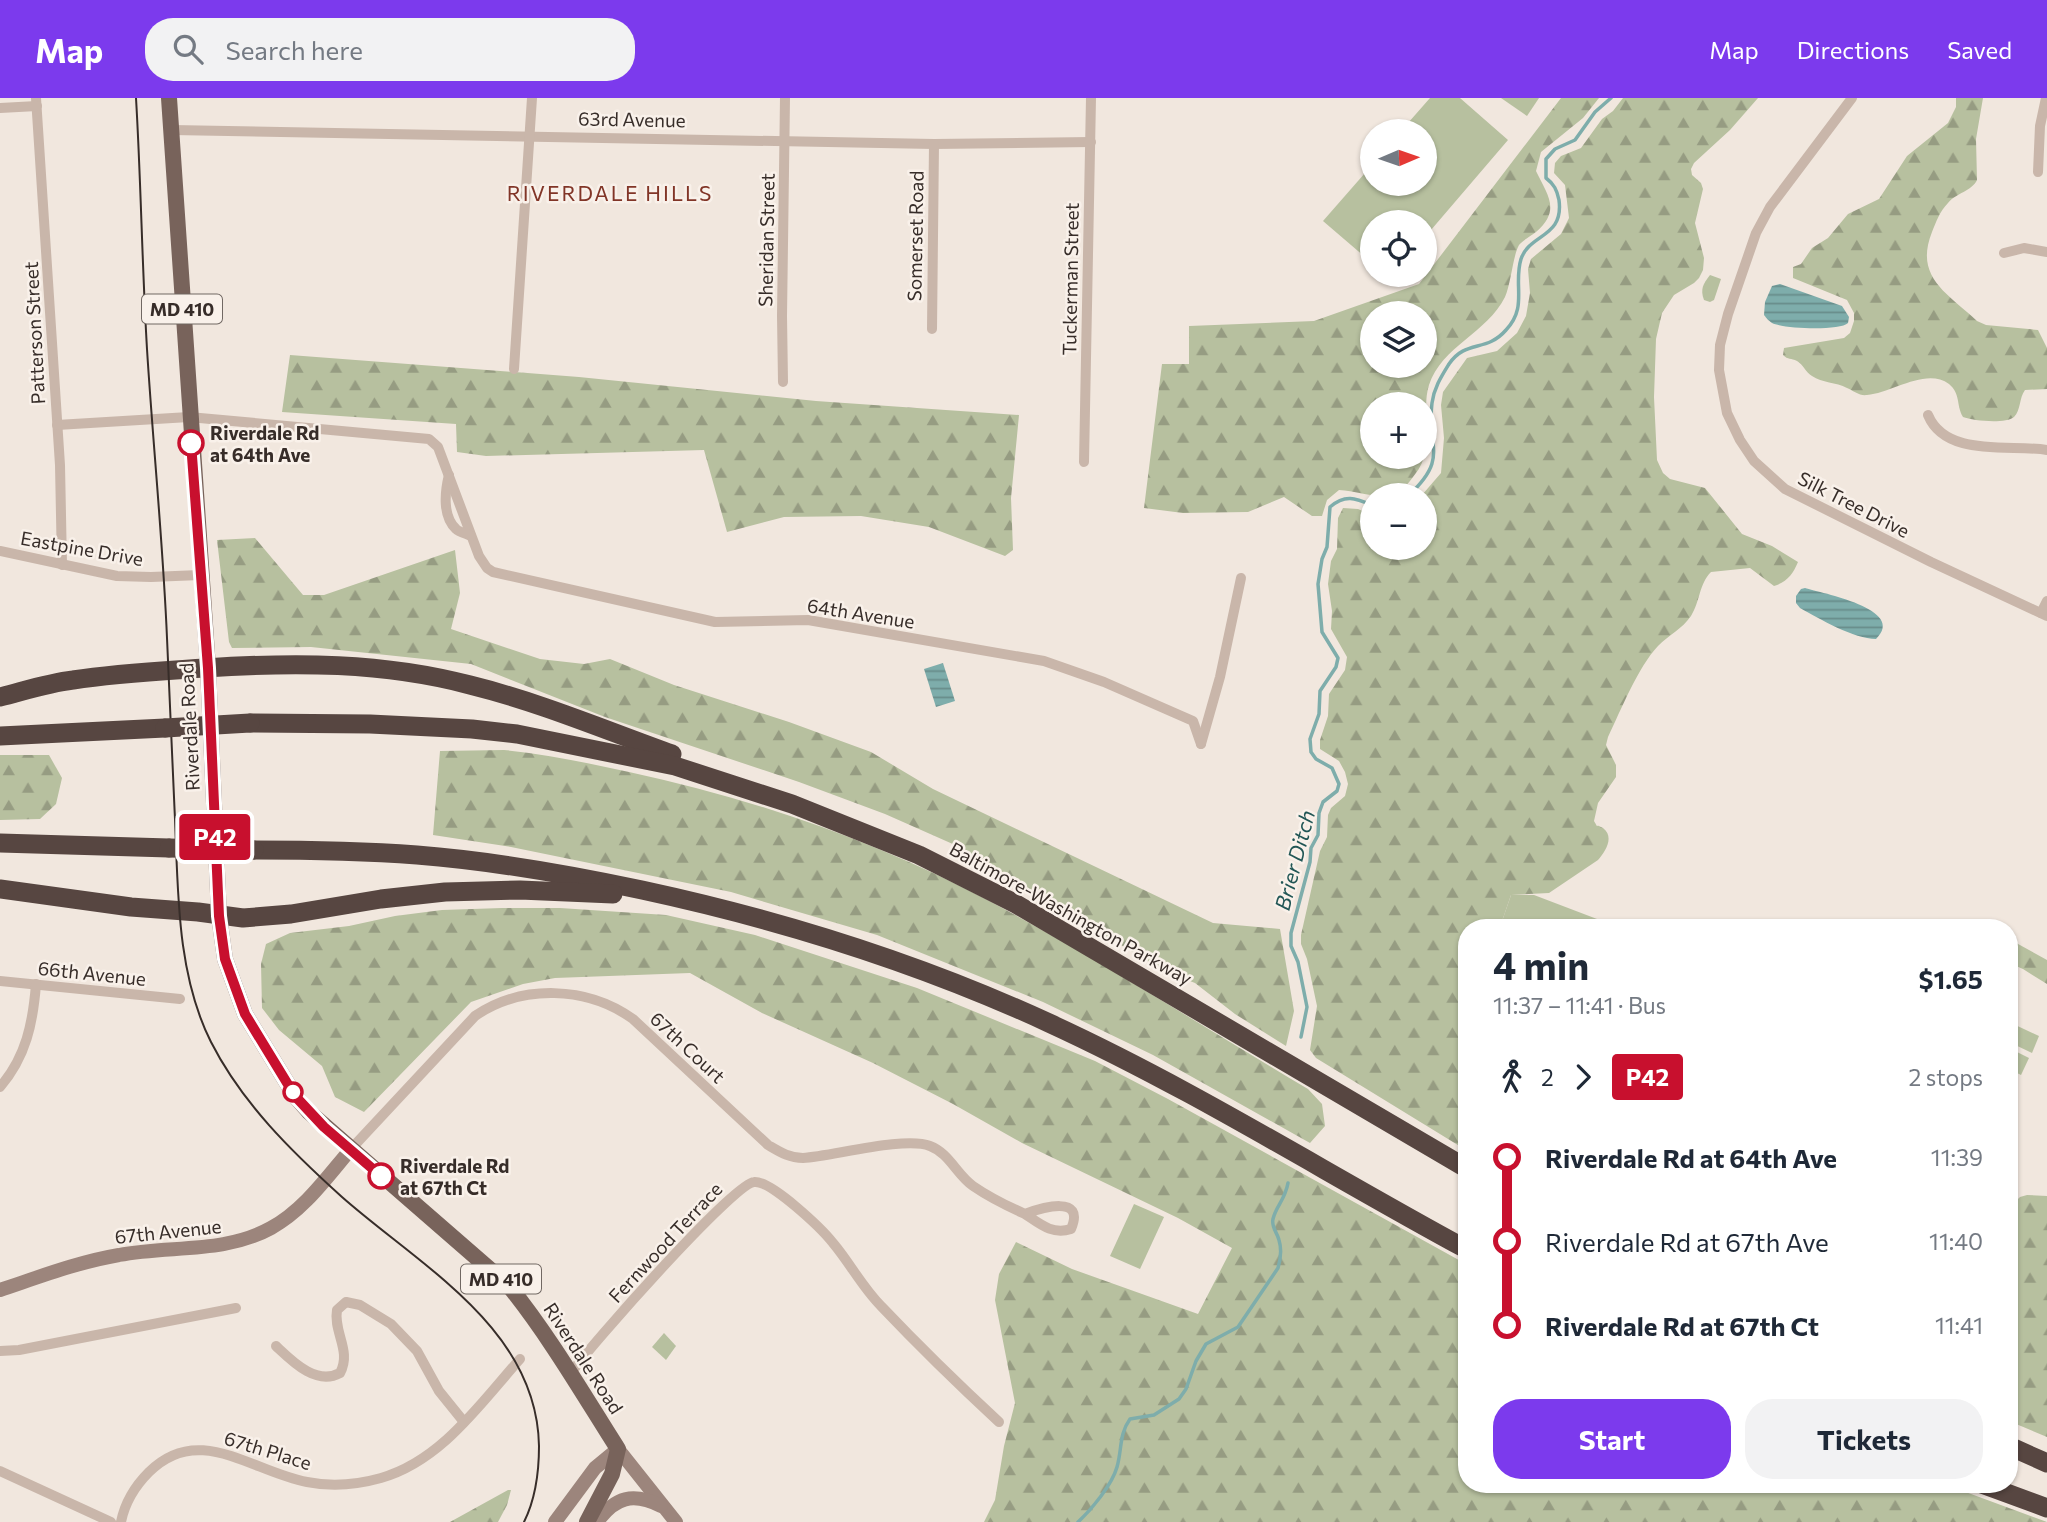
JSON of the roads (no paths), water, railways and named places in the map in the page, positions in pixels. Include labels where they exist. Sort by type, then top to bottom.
[{"type":"highway","points":[[0,697],[70,680],[208,668],[339,664],[424,675],[469,684],[545,708],[697,763],[792,804]]},
{"type":"highway","name":"Baltimore-Washington Parkway","points":[[0,736],[250,723],[370,724],[517,734],[675,766],[792,804],[919,855],[1016,904],[1458,1163]]},
{"type":"highway","points":[[0,843],[393,853],[495,863],[566,874],[722,908],[824,937],[909,966],[1048,1022],[1177,1087],[1458,1245]]},
{"type":"highway","points":[[0,889],[219,916],[266,917],[400,896],[481,890],[605,893],[722,908]]},
{"type":"highway","points":[[2018,1450],[2047,1463]]},
{"type":"highway","points":[[2007,1493],[2047,1507]]},
{"type":"main road","name":"Riverdale Road","points":[[169,98],[208,668],[219,916],[225,959],[240,1004],[295,1096],[324,1127],[509,1286],[533,1315],[618,1450]]},
{"type":"main road","points":[[587,1522],[612,1474],[618,1450]]},
{"type":"street","points":[[514,369],[532,98]]},
{"type":"street","name":"Sheridan Street","points":[[783,382],[785,98]]},
{"type":"street","name":"Tuckerman Street","points":[[1084,462],[1091,98]]},
{"type":"street","name":"Silk Tree Drive","points":[[1852,98],[1770,207],[1756,233],[1728,313],[1720,345],[1719,370],[1727,413],[1754,461],[1786,489],[2044,615]]},
{"type":"street","points":[[2038,172],[2046,98]]},
{"type":"street","points":[[0,108],[36,102]]},
{"type":"street","name":"Patterson Street","points":[[36,102],[57,425],[62,565]]},
{"type":"street","name":"63rd Avenue","points":[[172,131],[934,144],[1091,142]]},
{"type":"street","name":"Somerset Road","points":[[932,329],[934,144]]},
{"type":"street","points":[[2004,253],[2024,248],[2047,252]]},
{"type":"street","points":[[1928,415],[1936,429],[1958,441],[1979,446],[2047,450]]},
{"type":"street","points":[[57,425],[189,417]]},
{"type":"street","name":"64th Avenue","points":[[189,417],[429,439],[438,447],[449,475],[446,489],[447,514],[455,529],[471,536],[479,556],[493,572],[715,622],[792,620],[828,623],[882,635],[1044,661],[1114,686],[1193,721],[1201,744],[1220,677],[1241,578]]},
{"type":"street","name":"Eastpine Drive","points":[[0,551],[117,576],[200,575]]},
{"type":"street","points":[[2044,615],[2047,601]]},
{"type":"street","name":"66th Avenue","points":[[0,981],[180,999]]},
{"type":"street","points":[[0,1087],[12,1071],[29,1038],[34,1017],[36,984]]},
{"type":"street","name":"67th Court","points":[[351,1149],[475,1016],[500,1001],[515,996],[531,993],[564,994],[608,1003],[633,1019],[768,1145],[782,1154],[803,1158],[890,1145],[930,1145],[950,1161],[971,1185],[1025,1214]]},
{"type":"street","name":"67th Avenue","points":[[0,1290],[121,1254],[217,1246],[249,1239],[293,1214],[351,1149]]},
{"type":"street","name":"Fernwood Terrace","points":[[571,1373],[650,1282],[730,1198],[743,1186],[758,1182],[777,1190],[832,1241],[872,1297],[942,1369],[999,1422]]},
{"type":"street","points":[[276,1346],[313,1374],[321,1377],[335,1376],[340,1373],[345,1361],[336,1326],[337,1310],[346,1302],[360,1305],[391,1324],[417,1351],[439,1391],[464,1422]]},
{"type":"street","points":[[0,1351],[9,1352],[236,1308]]},
{"type":"street","name":"67th Place","points":[[121,1522],[125,1505],[137,1486],[159,1462],[180,1451],[215,1452],[280,1476],[308,1483],[358,1484],[382,1478],[416,1464],[464,1422],[520,1359]]},
{"type":"street","points":[[555,1522],[595,1468],[618,1450]]},
{"type":"street","name":"Riverdale Road","points":[[618,1450],[676,1522]]},
{"type":"street","points":[[0,1471],[111,1522]]},
{"type":"street","points":[[597,1522],[607,1508],[626,1499],[641,1499],[664,1507]]},
{"type":"water","points":[[1780,284],[1842,306],[1849,317],[1848,323],[1843,326],[1812,328],[1772,323],[1764,315],[1765,302],[1772,286]]},
{"type":"water","points":[[1805,588],[1843,598],[1872,611],[1881,619],[1883,628],[1876,639],[1827,623],[1796,603],[1796,596]]},
{"type":"water","points":[[943,663],[955,701],[936,707],[924,669]]},
{"type":"waterway","name":"Brier Ditch","points":[[1421,483],[1433,461],[1432,403],[1441,378],[1449,364],[1462,351],[1491,342],[1513,321],[1518,304],[1521,259],[1531,244],[1552,229],[1556,222],[1559,200],[1555,188],[1546,178],[1546,159],[1555,149],[1575,140],[1595,112],[1611,98]]},
{"type":"waterway","name":"Brier Ditch","points":[[1301,1037],[1307,1007],[1298,962],[1291,946],[1291,933],[1310,862],[1311,848],[1318,835],[1319,813],[1323,802],[1337,791],[1339,784],[1332,768],[1316,759],[1311,752],[1310,739],[1319,714],[1320,691],[1336,667],[1338,658],[1322,632],[1318,584],[1327,547],[1330,507],[1340,500],[1360,501]]},
{"type":"waterway","name":"Brier Ditch","points":[[1078,1522],[1111,1482],[1119,1461],[1122,1436],[1130,1419],[1154,1415],[1179,1399],[1206,1344],[1238,1327],[1278,1268],[1281,1247],[1273,1222],[1288,1183]]},
{"type":"tram line","points":[[136,98],[147,349],[165,602],[179,904],[191,989],[211,1042],[223,1064],[269,1125],[342,1197],[469,1303],[496,1334],[518,1367],[533,1404],[539,1446],[536,1485],[524,1522]]},
{"type":"place","name":"Riverdale Rd at 64th Ave","points":[[191,443]]},
{"type":"place","name":"Riverdale Rd at 67th Ct","points":[[381,1176]]},
{"type":"district","name":"RIVERDALE HILLS","points":[[610,192]]}]
